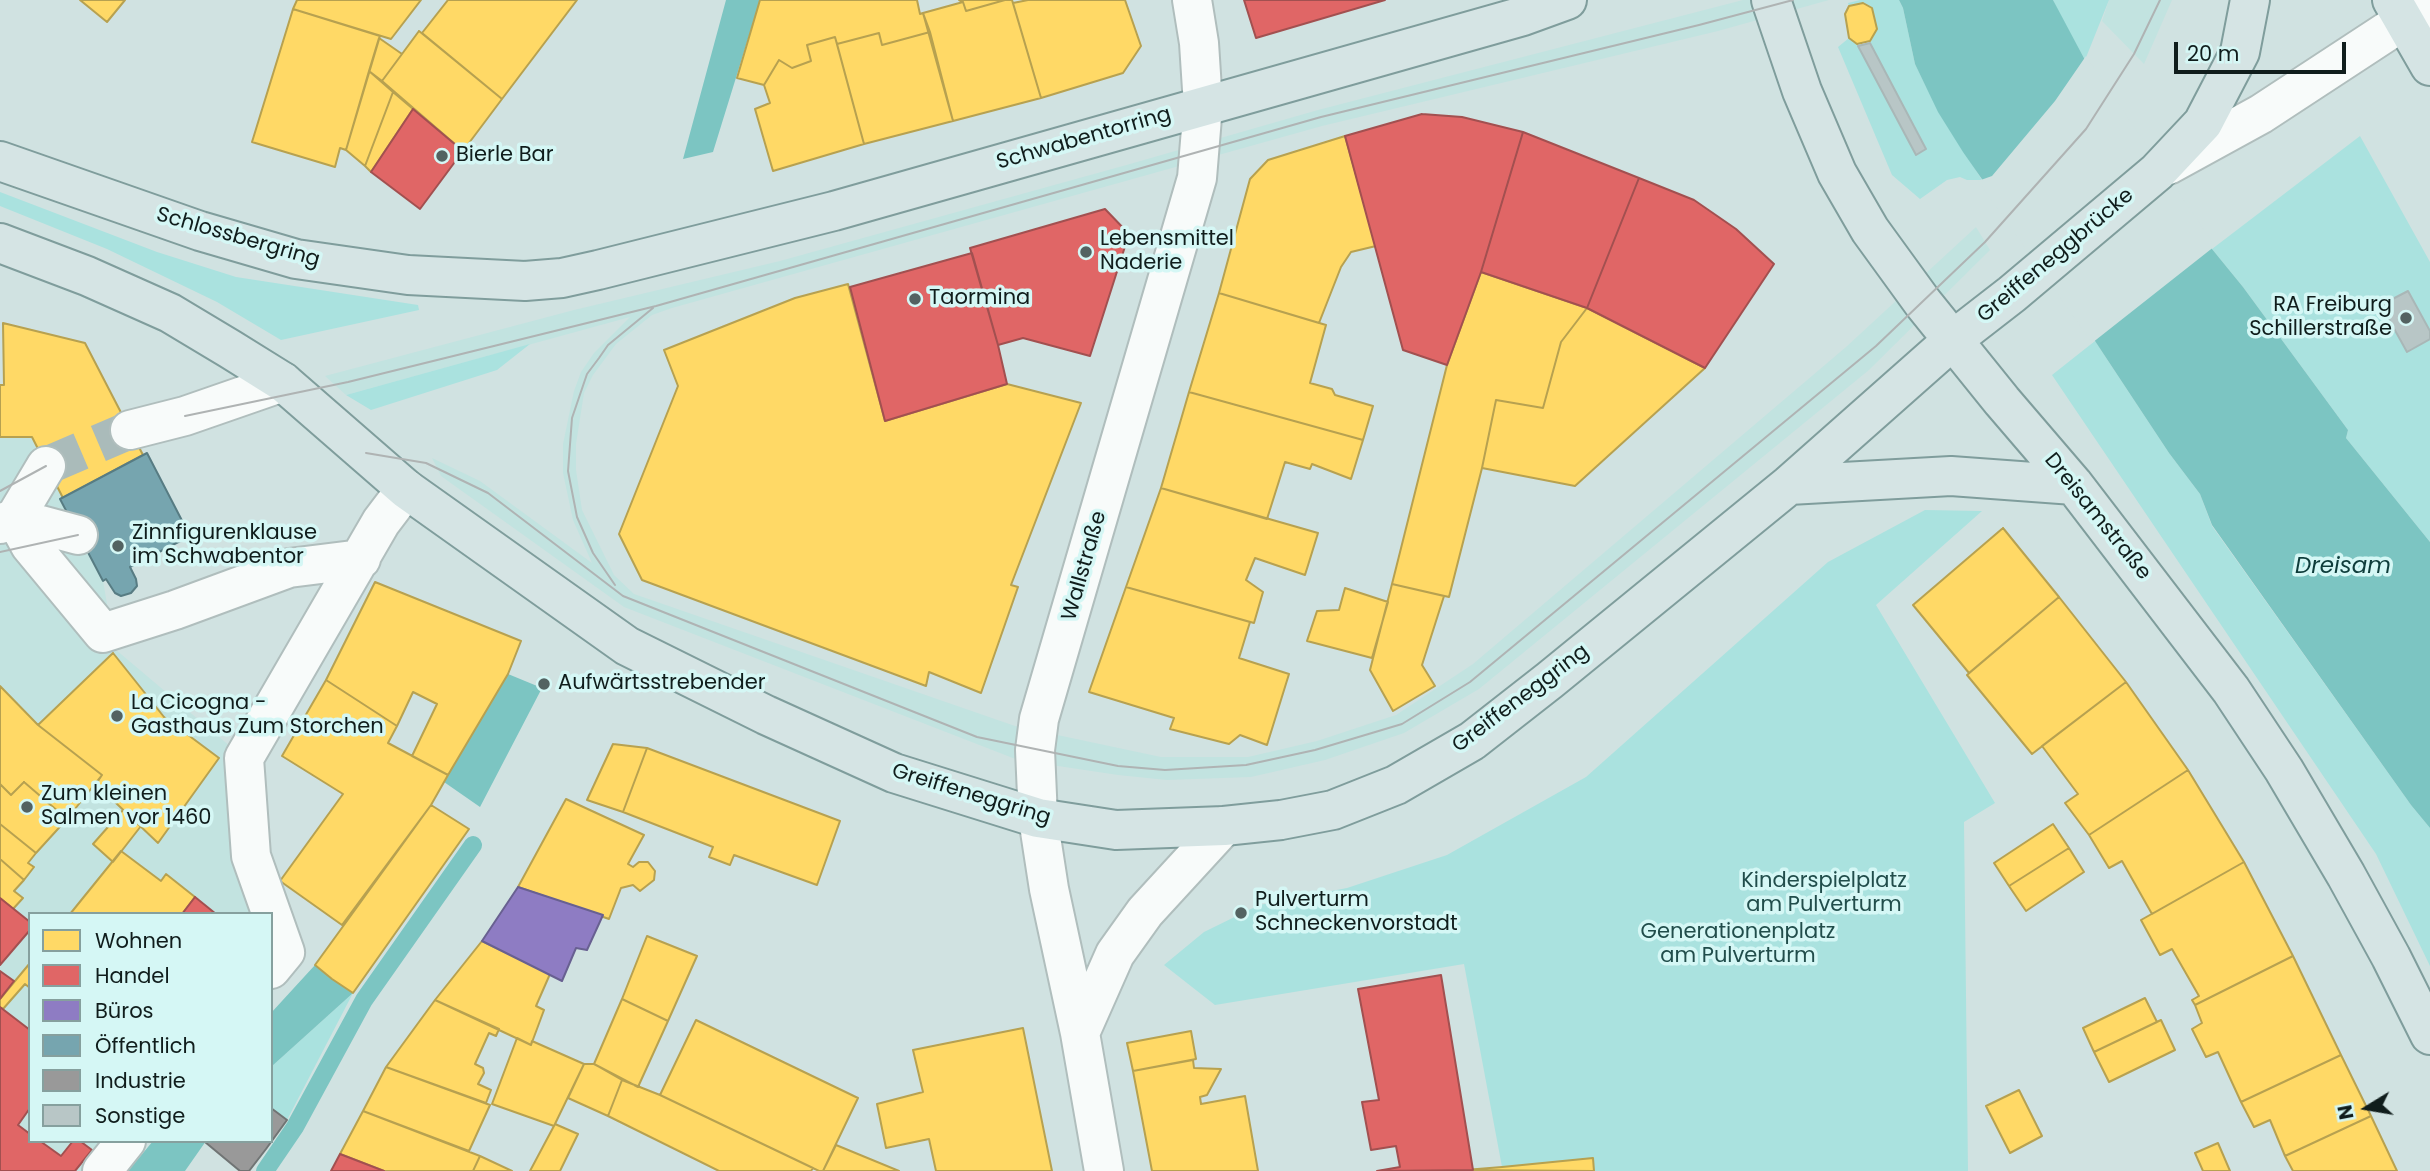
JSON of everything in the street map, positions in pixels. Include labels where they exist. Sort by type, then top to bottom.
[{"type":"main road","name":"Schwabentorring","points":[[526,281],[562,278],[598,270],[834,211],[1203,105],[1520,8],[1567,0]]},
{"type":"main road","name":"Dreisamstraße","points":[[1771,0],[1802,91],[1837,173],[1870,230],[2002,401],[2074,485],[2231,690],[2346,874],[2430,1035]]},
{"type":"main road","name":"Greiffeneggbrücke","points":[[1954,339],[2157,172],[2220,125],[2240,52],[2250,0]]},
{"type":"main road","points":[[2408,10],[2430,66]]},
{"type":"main road","name":"Schlossbergring","points":[[0,161],[200,231],[296,259],[408,275],[526,281]]},
{"type":"main road","points":[[0,243],[87,276],[170,313],[283,382]]},
{"type":"main road","name":"Greiffeneggring","points":[[283,382],[407,489],[627,646],[766,715],[894,773],[1038,818],[1116,830],[1224,827],[1281,820],[1333,810],[1396,785],[1472,740],[1550,680],[1788,485],[1954,339]]},
{"type":"main road","points":[[1788,485],[1951,476],[2074,485]]},
{"type":"street","name":"Wallstraße","points":[[1104,1171],[1080,1033],[1049,889],[1038,818],[1035,750],[1039,719],[1197,178],[1203,105],[1199,43],[1192,0]]},
{"type":"street","name":"Greiffeneggbrücke","points":[[2220,125],[2272,107],[2408,10]]},
{"type":"street","points":[[130,430],[185,416],[283,382]]},
{"type":"street","points":[[7,521],[46,466]]},
{"type":"street","points":[[271,912],[251,856],[244,758],[381,522],[407,489]]},
{"type":"street","points":[[7,521],[103,633],[289,568],[361,559]]},
{"type":"street","points":[[7,521],[78,535]]},
{"type":"street","points":[[1080,1033],[1122,943],[1145,912],[1224,827]]},
{"type":"street","points":[[273,917],[285,951],[273,966]]},
{"type":"street","points":[[102,1171],[124,1143]]},
{"type":"shaded area","points":[[1743,0],[1829,0],[1718,31],[1322,126],[672,308],[652,315],[616,344],[593,375],[584,393],[576,444],[576,470],[582,510],[614,575],[634,594],[1015,726],[1161,757],[1248,757],[1317,741],[1396,715],[1473,664],[1846,347],[1976,227],[1990,250],[1869,370],[1479,689],[1404,733],[1325,760],[1251,777],[1167,780],[1018,760],[624,607],[441,476],[432,458],[480,481],[592,563],[573,520],[563,473],[563,444],[574,391],[581,372],[594,353],[630,317],[346,395],[325,376],[574,310],[780,261],[1318,110]]},
{"type":"shaded area","points":[[2109,0],[2172,0],[2144,64],[2102,21]]},
{"type":"shaded area","points":[[0,385],[4,385],[103,581],[115,649],[244,758],[271,912],[28,912],[28,1143],[126,1143],[103,1171],[0,1171]]},
{"type":"green space","points":[[1860,0],[1899,0],[1915,64],[1939,112],[1982,180],[1960,177],[1947,180],[1920,199],[1892,175],[1838,47],[1849,38],[1857,44],[1916,154],[1926,148],[1870,43],[1877,29],[1863,3],[1849,6],[1848,3]]},
{"type":"green space","points":[[2053,0],[2109,0],[2085,60],[2058,11]]},
{"type":"green space","points":[[2360,136],[2430,262],[2430,542],[2346,438],[2348,430],[2212,249]]},
{"type":"green space","points":[[0,192],[157,252],[236,277],[418,305],[419,310],[281,340],[217,302],[107,249],[0,206]]},
{"type":"green space","points":[[2095,341],[2169,453],[2200,494],[2212,526],[2430,828],[2430,966],[2376,854],[2052,375]]},
{"type":"green space","points":[[530,344],[497,370],[371,410],[346,395]]},
{"type":"green space","name":"Generationenplatz am Pulverturm","points":[[1925,510],[1982,511],[1876,605],[1995,803],[1964,822],[1968,1171],[1594,1171],[1592,1158],[1502,1167],[1464,964],[1215,1005],[1164,965],[1204,932],[1259,905],[1347,888],[1447,855],[1586,777],[1828,562]]},
{"type":"green space","points":[[353,993],[287,1120],[273,1110],[273,1065]]},
{"type":"water","points":[[726,0],[760,0],[713,152],[683,159]]},
{"type":"water","name":"Dreisam","points":[[1899,0],[2053,0],[2085,60],[2212,249],[2348,430],[2346,438],[2430,542],[2430,828],[2212,525],[2200,494],[2169,453],[2095,341],[1963,152],[1938,112],[1915,64]]},
{"type":"water","points":[[508,674],[542,688],[480,807],[444,782]]},
{"type":"water","points":[[315,965],[353,993],[273,1065],[273,1011]]},
{"type":"water","points":[[151,1143],[205,1143],[185,1171],[128,1171]]},
{"type":"pier","points":[[2086,56],[2215,246],[2092,343],[1978,181],[1992,176],[2055,101]]},
{"type":"building: Wohnen","points":[[80,0],[125,0],[107,22]]},
{"type":"building: Wohnen","points":[[297,0],[421,0],[391,39],[293,9]]},
{"type":"building: Wohnen","points":[[448,0],[577,0],[502,99],[422,33]]},
{"type":"building: Wohnen","points":[[760,0],[917,0],[920,14],[923,13],[930,32],[882,45],[879,33],[837,44],[835,37],[807,45],[811,61],[792,68],[779,60],[764,85],[737,78]]},
{"type":"building: Wohnen","points":[[959,0],[1005,0],[966,11],[963,2]]},
{"type":"building: Wohnen","points":[[1012,0],[1041,98],[953,121],[923,13],[963,2],[966,11]]},
{"type":"building: Wohnen","points":[[1028,0],[1125,0],[1141,46],[1123,73],[1041,98],[1013,3]]},
{"type":"building: Wohnen","points":[[1863,3],[1872,8],[1877,29],[1870,41],[1857,44],[1849,38],[1845,14],[1849,6]]},
{"type":"building: Wohnen","points":[[293,9],[380,36],[346,150],[340,148],[335,167],[252,142]]},
{"type":"building: Wohnen","points":[[419,31],[502,99],[463,151],[382,81]]},
{"type":"building: Wohnen","points":[[930,32],[953,121],[864,144],[837,44],[879,33],[882,45]]},
{"type":"building: Wohnen","points":[[835,37],[864,144],[773,171],[755,109],[770,103],[764,85],[779,60],[792,68],[811,61],[807,45]]},
{"type":"building: Wohnen","points":[[379,38],[402,54],[382,81],[369,71]]},
{"type":"building: Wohnen","points":[[369,71],[393,92],[365,166],[346,150]]},
{"type":"building: Wohnen","points":[[393,92],[413,109],[371,172],[365,166]]},
{"type":"building: Wohnen","points":[[1345,136],[1376,246],[1351,252],[1341,267],[1319,323],[1219,293],[1250,179],[1268,160]]},
{"type":"building: Wohnen","points":[[1481,272],[1587,308],[1561,342],[1543,408],[1496,400],[1482,468],[1449,597],[1392,584],[1447,365]]},
{"type":"building: Wohnen","points":[[848,284],[885,421],[1007,384],[1081,403],[1011,585],[1018,587],[981,693],[929,672],[926,686],[642,580],[619,534],[678,386],[664,350],[795,298]]},
{"type":"building: Wohnen","points":[[1219,293],[1326,325],[1310,383],[1332,389],[1335,395],[1373,406],[1363,440],[1189,392]]},
{"type":"building: Wohnen","points":[[1587,308],[1705,368],[1575,486],[1482,468],[1496,400],[1543,408],[1561,342]]},
{"type":"building: Wohnen","points":[[3,323],[85,343],[143,455],[63,498],[32,437],[0,437],[0,385],[4,385]]},
{"type":"building: Wohnen","points":[[1189,392],[1363,440],[1351,479],[1312,464],[1310,469],[1285,462],[1267,519],[1161,488]]},
{"type":"building: Wohnen","points":[[1161,488],[1318,533],[1305,575],[1255,558],[1246,580],[1263,592],[1254,623],[1126,587]]},
{"type":"building: Wohnen","points":[[2003,528],[2059,597],[1969,673],[1913,605]]},
{"type":"building: Wohnen","points":[[375,582],[521,641],[508,674],[448,775],[412,756],[437,704],[413,692],[397,726],[326,680]]},
{"type":"building: Wohnen","points":[[1392,584],[1444,596],[1422,665],[1435,686],[1393,711],[1370,670]]},
{"type":"building: Wohnen","points":[[1126,587],[1250,622],[1239,658],[1289,674],[1267,745],[1240,735],[1229,744],[1170,729],[1174,718],[1089,692]]},
{"type":"building: Wohnen","points":[[1345,588],[1388,602],[1372,658],[1307,641],[1317,611],[1339,610]]},
{"type":"building: Wohnen","points":[[2059,597],[2126,682],[2032,754],[1967,675]]},
{"type":"building: Wohnen","points":[[113,653],[164,717],[219,758],[158,843],[96,784],[102,775],[38,725]]},
{"type":"building: Wohnen","points":[[326,680],[397,726],[388,743],[448,775],[431,805],[342,925],[280,881],[343,794],[282,756]]},
{"type":"building: Wohnen","points":[[2126,682],[2188,770],[2089,835],[2065,803],[2078,794],[2042,746]]},
{"type":"building: Wohnen","points":[[0,686],[38,725],[102,775],[67,819],[24,782],[11,795],[0,784]]},
{"type":"building: Wohnen","points":[[613,744],[647,748],[623,812],[587,800]]},
{"type":"building: Wohnen","points":[[647,748],[840,821],[817,885],[734,855],[730,865],[709,857],[713,847],[623,812]]},
{"type":"building: Wohnen","points":[[2188,770],[2244,862],[2152,914],[2122,861],[2109,868],[2089,835]]},
{"type":"building: Wohnen","name":"Zum kleinen Salmen vor 1460","points":[[24,782],[67,819],[36,853],[0,824],[0,784],[11,795]]},
{"type":"building: Wohnen","points":[[566,799],[644,835],[628,864],[633,867],[639,862],[648,862],[655,871],[654,880],[640,891],[633,885],[621,888],[609,919],[518,887]]},
{"type":"building: Wohnen","points":[[431,805],[469,829],[353,993],[315,965]]},
{"type":"building: Wohnen","points":[[123,810],[141,826],[113,862],[93,844]]},
{"type":"building: Wohnen","points":[[0,824],[36,853],[28,863],[34,867],[24,880],[0,859]]},
{"type":"building: Wohnen","points":[[2053,824],[2069,848],[2009,886],[1994,863]]},
{"type":"building: Wohnen","points":[[2069,848],[2084,872],[2026,911],[2009,886]]},
{"type":"building: Wohnen","points":[[121,851],[161,881],[166,874],[195,897],[184,912],[72,912]]},
{"type":"building: Wohnen","points":[[0,859],[24,880],[14,891],[23,898],[13,909],[0,898]]},
{"type":"building: Wohnen","points":[[2244,862],[2293,956],[2195,1005],[2192,1000],[2199,996],[2172,949],[2160,955],[2141,920]]},
{"type":"building: Wohnen","points":[[647,936],[697,956],[668,1021],[622,999]]},
{"type":"building: Wohnen","points":[[482,941],[550,974],[536,1006],[544,1010],[531,1045],[435,1000]]},
{"type":"building: Wohnen","points":[[2293,956],[2341,1055],[2241,1102],[2218,1052],[2206,1057],[2192,1029],[2202,1023],[2195,1005]]},
{"type":"building: Wohnen","points":[[28,965],[28,986],[25,984],[3,1009],[0,1007],[0,999]]},
{"type":"building: Wohnen","points":[[2145,998],[2157,1022],[2094,1052],[2083,1028]]},
{"type":"building: Wohnen","points":[[622,999],[668,1021],[638,1087],[594,1064]]},
{"type":"building: Wohnen","points":[[435,1000],[499,1029],[496,1036],[489,1033],[475,1064],[483,1068],[484,1073],[478,1084],[491,1090],[486,1103],[386,1067]]},
{"type":"building: Wohnen","points":[[696,1020],[858,1098],[823,1171],[660,1095]]},
{"type":"building: Wohnen","points":[[2161,1020],[2175,1050],[2109,1082],[2094,1052]]},
{"type":"building: Wohnen","points":[[1023,1028],[1052,1171],[936,1171],[929,1139],[886,1148],[877,1104],[923,1092],[913,1050]]},
{"type":"building: Wohnen","points":[[1191,1031],[1196,1059],[1133,1071],[1127,1043]]},
{"type":"building: Wohnen","points":[[517,1038],[531,1045],[532,1041],[584,1064],[554,1126],[492,1104]]},
{"type":"building: Wohnen","points":[[2341,1055],[2371,1116],[2285,1156],[2270,1120],[2254,1127],[2241,1102]]},
{"type":"building: Wohnen","points":[[1193,1060],[1194,1068],[1221,1069],[1207,1095],[1200,1097],[1201,1104],[1245,1096],[1258,1171],[1152,1171],[1133,1071]]},
{"type":"building: Wohnen","points":[[584,1064],[594,1064],[622,1080],[608,1116],[568,1098]]},
{"type":"building: Wohnen","points":[[386,1067],[490,1105],[469,1151],[363,1111]]},
{"type":"building: Wohnen","points":[[622,1080],[660,1095],[813,1168],[811,1171],[719,1171],[608,1116]]},
{"type":"building: Wohnen","points":[[2019,1090],[2042,1136],[2010,1153],[1986,1106]]},
{"type":"building: Wohnen","points":[[363,1111],[480,1156],[473,1171],[384,1171],[340,1154]]},
{"type":"building: Wohnen","points":[[2371,1116],[2397,1171],[2293,1171],[2285,1156]]},
{"type":"building: Wohnen","points":[[555,1124],[578,1134],[560,1171],[530,1171]]},
{"type":"building: Wohnen","points":[[2218,1143],[2230,1171],[2203,1171],[2195,1153]]},
{"type":"building: Wohnen","points":[[836,1145],[899,1171],[823,1171]]},
{"type":"building: Wohnen","points":[[480,1156],[512,1171],[473,1171]]},
{"type":"building: Wohnen","points":[[1593,1158],[1594,1171],[1465,1170],[1502,1167]]},
{"type":"building: Handel","points":[[1244,0],[1385,0],[1256,38]]},
{"type":"building: Handel","points":[[413,109],[463,151],[420,209],[371,172]]},
{"type":"building: Handel","points":[[1422,114],[1462,117],[1523,132],[1481,272],[1447,365],[1403,350],[1345,136]]},
{"type":"building: Handel","points":[[1523,132],[1639,178],[1587,308],[1481,272]]},
{"type":"building: Handel","points":[[1639,178],[1694,200],[1736,229],[1774,264],[1705,368],[1587,308]]},
{"type":"building: Handel","points":[[1105,209],[1129,234],[1090,356],[1023,338],[998,345],[970,248]]},
{"type":"building: Handel","points":[[972,253],[1007,384],[885,421],[850,287]]},
{"type":"building: Handel","points":[[195,897],[214,912],[184,912]]},
{"type":"building: Handel","points":[[0,898],[28,920],[28,932],[0,965]]},
{"type":"building: Handel","points":[[0,971],[14,981],[0,999]]},
{"type":"building: Handel","points":[[1441,975],[1473,1170],[1377,1171],[1400,1167],[1396,1146],[1371,1150],[1362,1102],[1379,1100],[1358,989]]},
{"type":"building: Handel","points":[[0,1007],[28,1028],[28,1111],[18,1125],[28,1132],[28,1143],[43,1143],[61,1156],[71,1143],[83,1143],[92,1150],[75,1171],[0,1171]]},
{"type":"building: Handel","points":[[340,1154],[384,1171],[331,1171]]},
{"type":"building: Büros","points":[[518,887],[603,915],[587,950],[576,948],[562,981],[482,941]]},
{"type":"building: Öffentlich","points":[[147,453],[190,536],[130,567],[137,586],[131,593],[121,596],[115,593],[106,579],[103,581],[60,499]]},
{"type":"building: Industrie","points":[[273,1110],[287,1120],[273,1139]]},
{"type":"building: Industrie","points":[[206,1143],[270,1143],[249,1171],[240,1171]]},
{"type":"building: Sonstige","points":[[1870,43],[1926,149],[1916,155],[1858,46]]},
{"type":"building: Sonstige","name":"RA Freiburg Schillerstraße","points":[[2408,291],[2430,331],[2430,339],[2407,352],[2381,305]]},
{"type":"waterway","points":[[265,1171],[295,1127],[364,1000],[473,845]]},
{"type":"tunnel","points":[[46,466],[130,430]]},
{"type":"tram line","points":[[185,416],[348,382],[656,306],[1321,117],[1793,0]]},
{"type":"tram line","points":[[366,453],[426,463],[488,493],[623,596],[977,737],[1118,766],[1165,770],[1246,765],[1315,750],[1402,724],[1470,682],[1876,346],[1985,242],[2086,129],[2134,54],[2160,0]]},
{"type":"tram line","points":[[615,585],[593,553],[577,517],[568,471],[572,418],[587,374],[608,345],[653,308]]},
{"type":"tram line","points":[[0,491],[46,466]]},
{"type":"tram line","points":[[0,552],[78,535]]},
{"type":"place","name":"Bierle Bar","points":[[442,156]]},
{"type":"place","name":"Lebensmittel Naderie","points":[[1086,252]]},
{"type":"place","name":"Taormina","points":[[915,299]]},
{"type":"place","name":"RA Freiburg Schillerstraße","points":[[2406,318]]},
{"type":"place","name":"Zinnfigurenklause im Schwabentor","points":[[118,546]]},
{"type":"place","name":"Aufwärtsstrebender","points":[[544,684]]},
{"type":"place","name":"La Cicogna - Gasthaus Zum Storchen","points":[[117,716]]},
{"type":"place","name":"Zum kleinen Salmen vor 1460","points":[[27,807]]},
{"type":"place","name":"Pulverturm Schneckenvorstadt","points":[[1241,913]]},
{"type":"park label","name":"Kinderspielplatz am Pulverturm","points":[[1824,894]]}]
